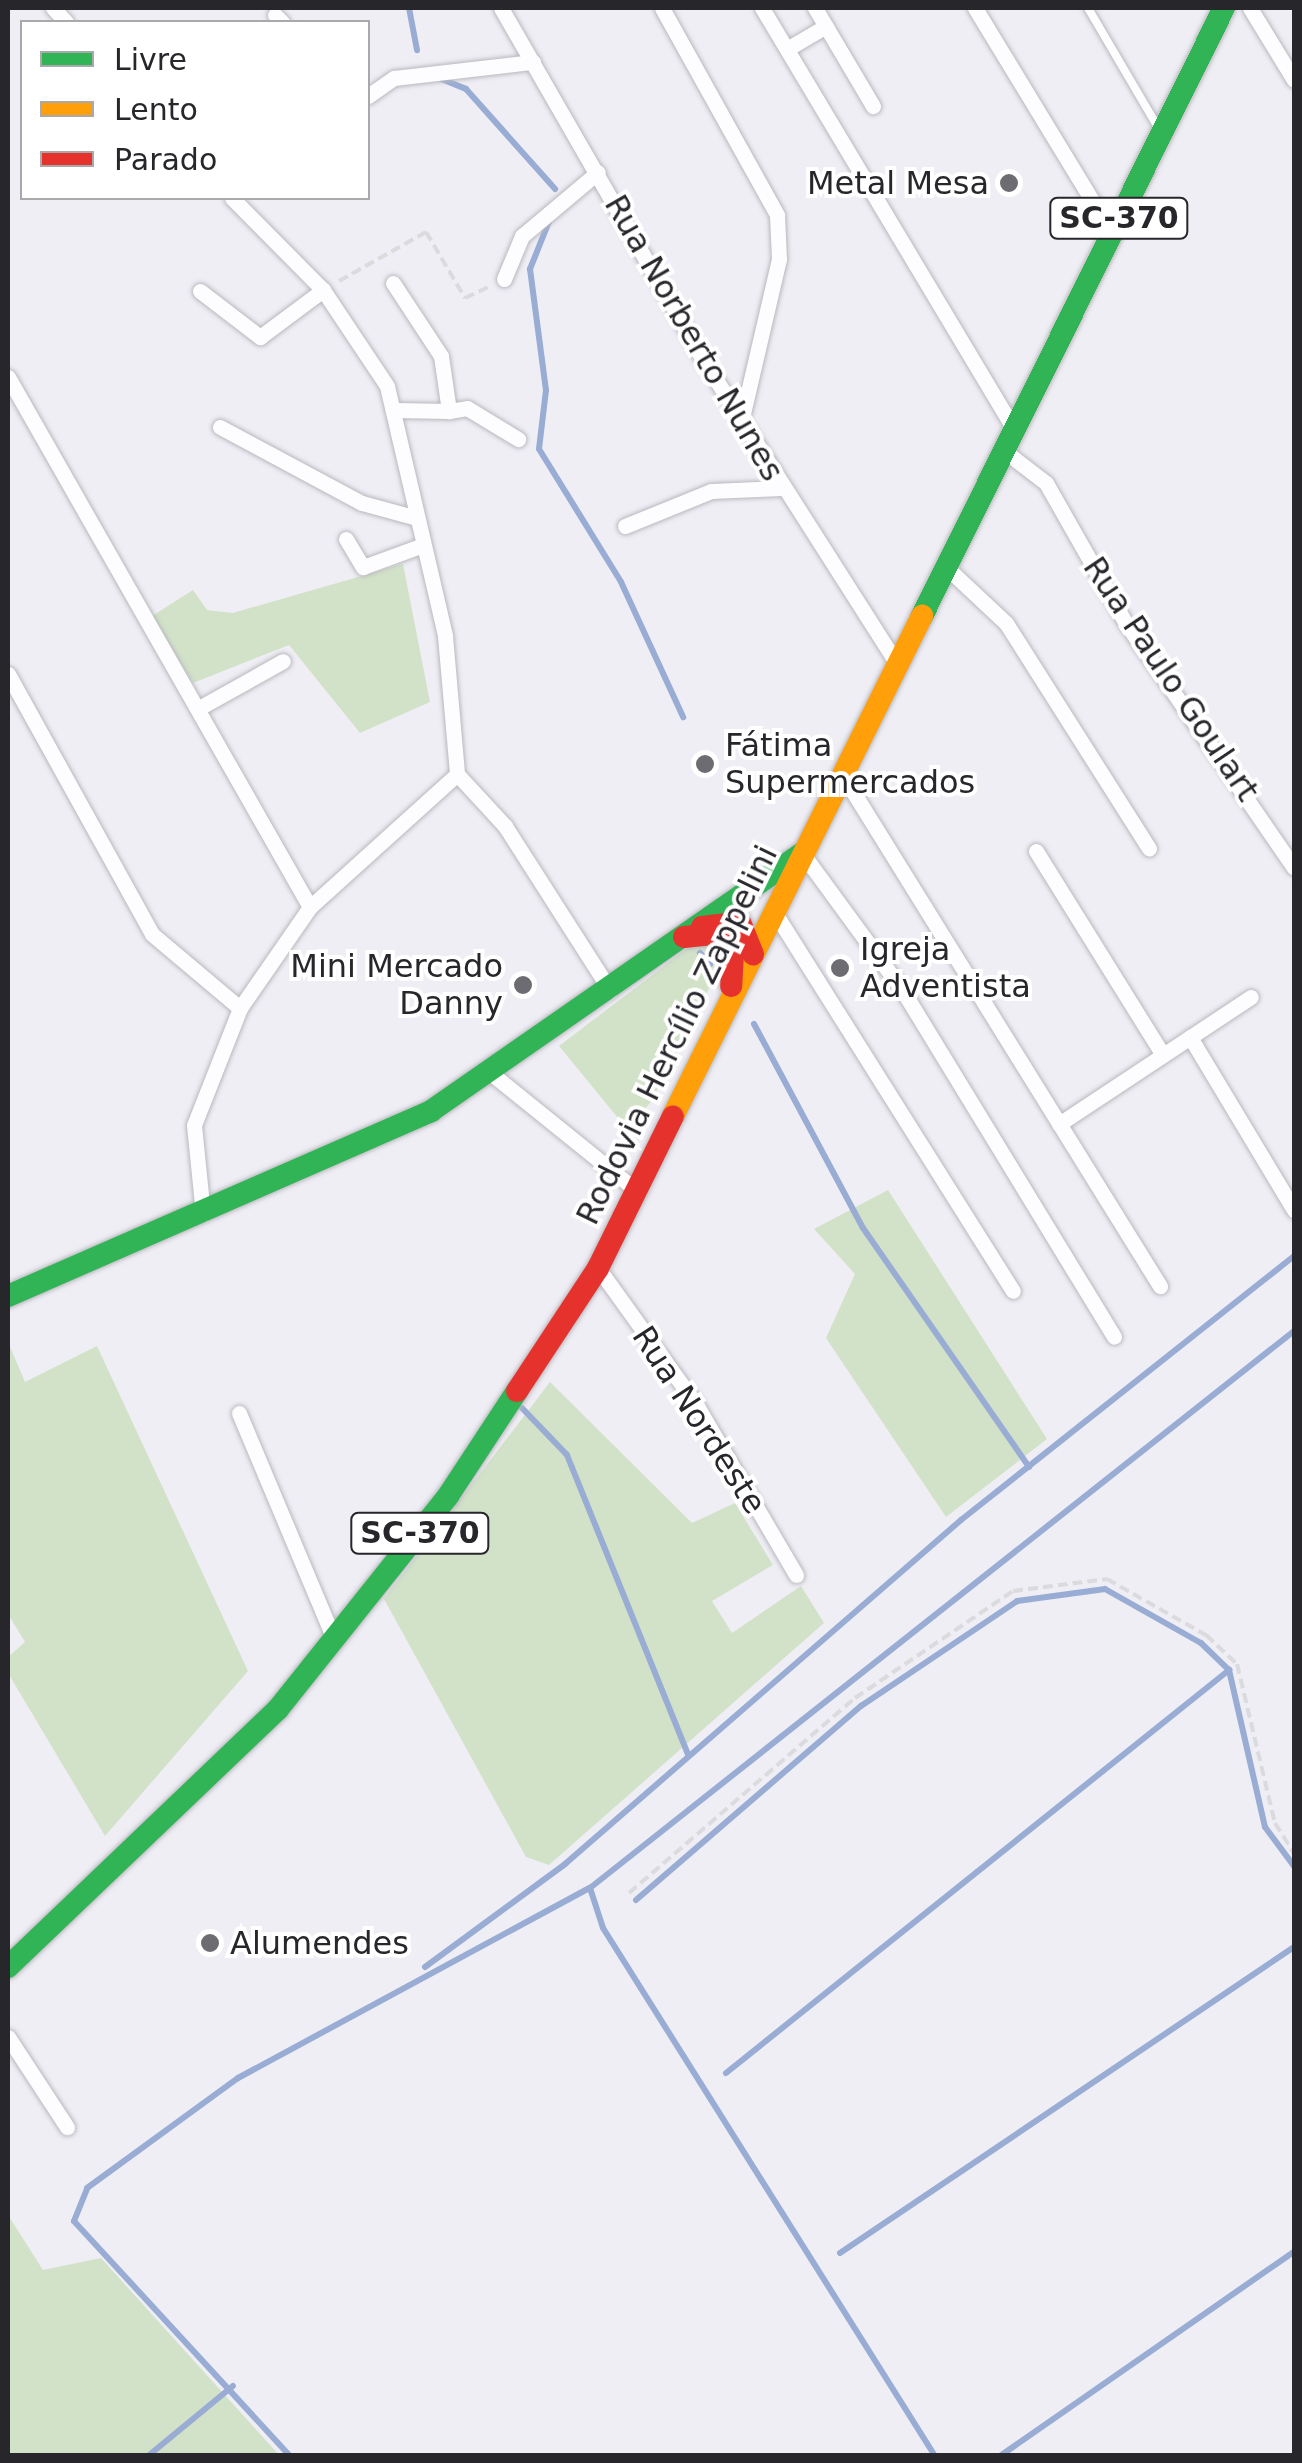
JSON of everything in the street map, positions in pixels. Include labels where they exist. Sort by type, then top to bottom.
[{"type":"main road","name":"Rodovia Hercílio Zappelini","points":[[8,1967],[160,1830],[335,1641],[482,1447],[598,1268],[1224,8]]},
{"type":"main road","points":[[9,1292],[376,1139],[492,1074],[802,853]]},
{"type":"main road","points":[[727,906],[778,901]]},
{"type":"main road","points":[[684,937],[730,918],[752,955]]},
{"type":"main road","points":[[684,937],[713,929],[729,940],[734,971],[723,1015]]},
{"type":"street","name":"Rua Norberto Nunes","points":[[500,8],[780,488],[897,664]]},
{"type":"street","points":[[662,8],[770,199],[781,236],[742,422]]},
{"type":"street","points":[[762,8],[1008,440]]},
{"type":"street","points":[[815,8],[873,106]]},
{"type":"street","points":[[975,8],[1112,233]]},
{"type":"street","points":[[1250,8],[1294,80]]},
{"type":"street","points":[[786,49],[826,26]]},
{"type":"street","points":[[370,95],[394,78],[533,62]]},
{"type":"street","points":[[504,279],[530,227],[598,172]]},
{"type":"street","points":[[234,200],[323,290],[396,410],[450,667],[458,774],[505,826],[610,990]]},
{"type":"street","points":[[393,283],[441,356],[449,411]]},
{"type":"street","points":[[200,291],[260,337],[323,290]]},
{"type":"street","points":[[8,377],[310,907]]},
{"type":"street","points":[[396,410],[468,408],[518,439]]},
{"type":"street","points":[[220,427],[362,503],[417,518]]},
{"type":"street","name":"Rua Paulo Goulart","points":[[1008,440],[1046,483],[1126,622],[1294,868]]},
{"type":"street","points":[[626,526],[711,490],[780,488]]},
{"type":"street","points":[[346,540],[363,566],[423,545]]},
{"type":"street","points":[[945,566],[1006,623],[1149,848]]},
{"type":"street","points":[[200,708],[283,661]]},
{"type":"street","points":[[8,674],[152,934],[240,1008]]},
{"type":"street","points":[[203,1214],[194,1125],[240,1008],[310,907],[458,774]]},
{"type":"street","points":[[842,774],[1160,1286]]},
{"type":"street","points":[[1036,850],[1163,1055]]},
{"type":"street","points":[[802,853],[903,991],[1114,1337]]},
{"type":"street","points":[[778,901],[1013,1292]]},
{"type":"street","points":[[1059,1124],[1250,997]]},
{"type":"street","points":[[1190,1037],[1294,1210]]},
{"type":"street","points":[[492,1074],[638,1192]]},
{"type":"street","name":"Rua Nordeste","points":[[598,1268],[697,1406],[796,1575]]},
{"type":"street","points":[[238,1413],[335,1641]]},
{"type":"street","points":[[8,2037],[68,2127]]},
{"type":"lane","points":[[1088,8],[1161,134]]},
{"type":"path","points":[[323,290],[426,232],[465,298],[504,279]]},
{"type":"path","points":[[629,1893],[855,1698],[1014,1591],[1107,1579],[1206,1634],[1237,1664],[1274,1823],[1294,1853]]},
{"type":"green space","points":[[403,564],[430,702],[360,733],[289,645],[193,683],[152,616],[193,590],[207,610],[233,613]]},
{"type":"green space","points":[[693,944],[716,946],[719,969],[651,1102],[627,1129],[559,1046]]},
{"type":"green space","points":[[888,1190],[1047,1439],[946,1517],[826,1338],[855,1274],[814,1229]]},
{"type":"green space","points":[[8,1342],[25,1382],[97,1346],[248,1671],[105,1836],[8,1673],[8,1657],[25,1642],[8,1614]]},
{"type":"green space","points":[[550,1382],[692,1523],[735,1503],[773,1565],[712,1601],[732,1633],[801,1586],[824,1623],[549,1865],[526,1857],[384,1599]]},
{"type":"green space","points":[[8,2215],[43,2270],[101,2258],[279,2455],[8,2455]]},
{"type":"waterway","points":[[409,8],[417,50]]},
{"type":"waterway","points":[[439,78],[466,89],[555,189]]},
{"type":"waterway","points":[[550,219],[530,269],[546,390],[539,449],[621,582],[683,717]]},
{"type":"waterway","points":[[700,953],[710,964]]},
{"type":"waterway","points":[[754,1024],[863,1228],[1029,1467]]},
{"type":"waterway","points":[[425,1967],[565,1864],[961,1520],[1294,1256]]},
{"type":"waterway","points":[[290,2456],[74,2221],[87,2188],[238,2078],[590,1888],[1294,1331]]},
{"type":"waterway","points":[[522,1408],[567,1455],[688,1755]]},
{"type":"waterway","points":[[636,1900],[861,1706],[1017,1601],[1105,1589],[1201,1643],[1229,1670],[1265,1827],[1294,1866]]},
{"type":"waterway","points":[[726,2073],[1229,1670]]},
{"type":"waterway","points":[[590,1888],[603,1928],[935,2456]]},
{"type":"waterway","points":[[840,2253],[1294,1947]]},
{"type":"waterway","points":[[1000,2456],[1294,2252]]},
{"type":"waterway","points":[[148,2456],[233,2386]]},
{"type":"traffic: fast","points":[[922,616],[1224,8]]},
{"type":"traffic: fast","points":[[8,1296],[431,1111],[802,853]]},
{"type":"traffic: fast","points":[[8,1967],[278,1709],[448,1496],[517,1391]]},
{"type":"traffic: slow","points":[[673,1116],[922,616]]},
{"type":"traffic: jam","points":[[702,927],[740,922],[753,955]]},
{"type":"traffic: jam","points":[[684,937],[722,933],[733,952],[731,986]]},
{"type":"traffic: jam","points":[[517,1391],[598,1268],[673,1116]]},
{"type":"place","name":"Metal Mesa","points":[[1009,183]]},
{"type":"place","name":"Fátima Supermercados","points":[[705,764]]},
{"type":"place","name":"Igreja Adventista","points":[[840,968]]},
{"type":"place","name":"Mini Mercado Danny","points":[[523,985]]},
{"type":"place","name":"Alumendes","points":[[210,1943]]}]
